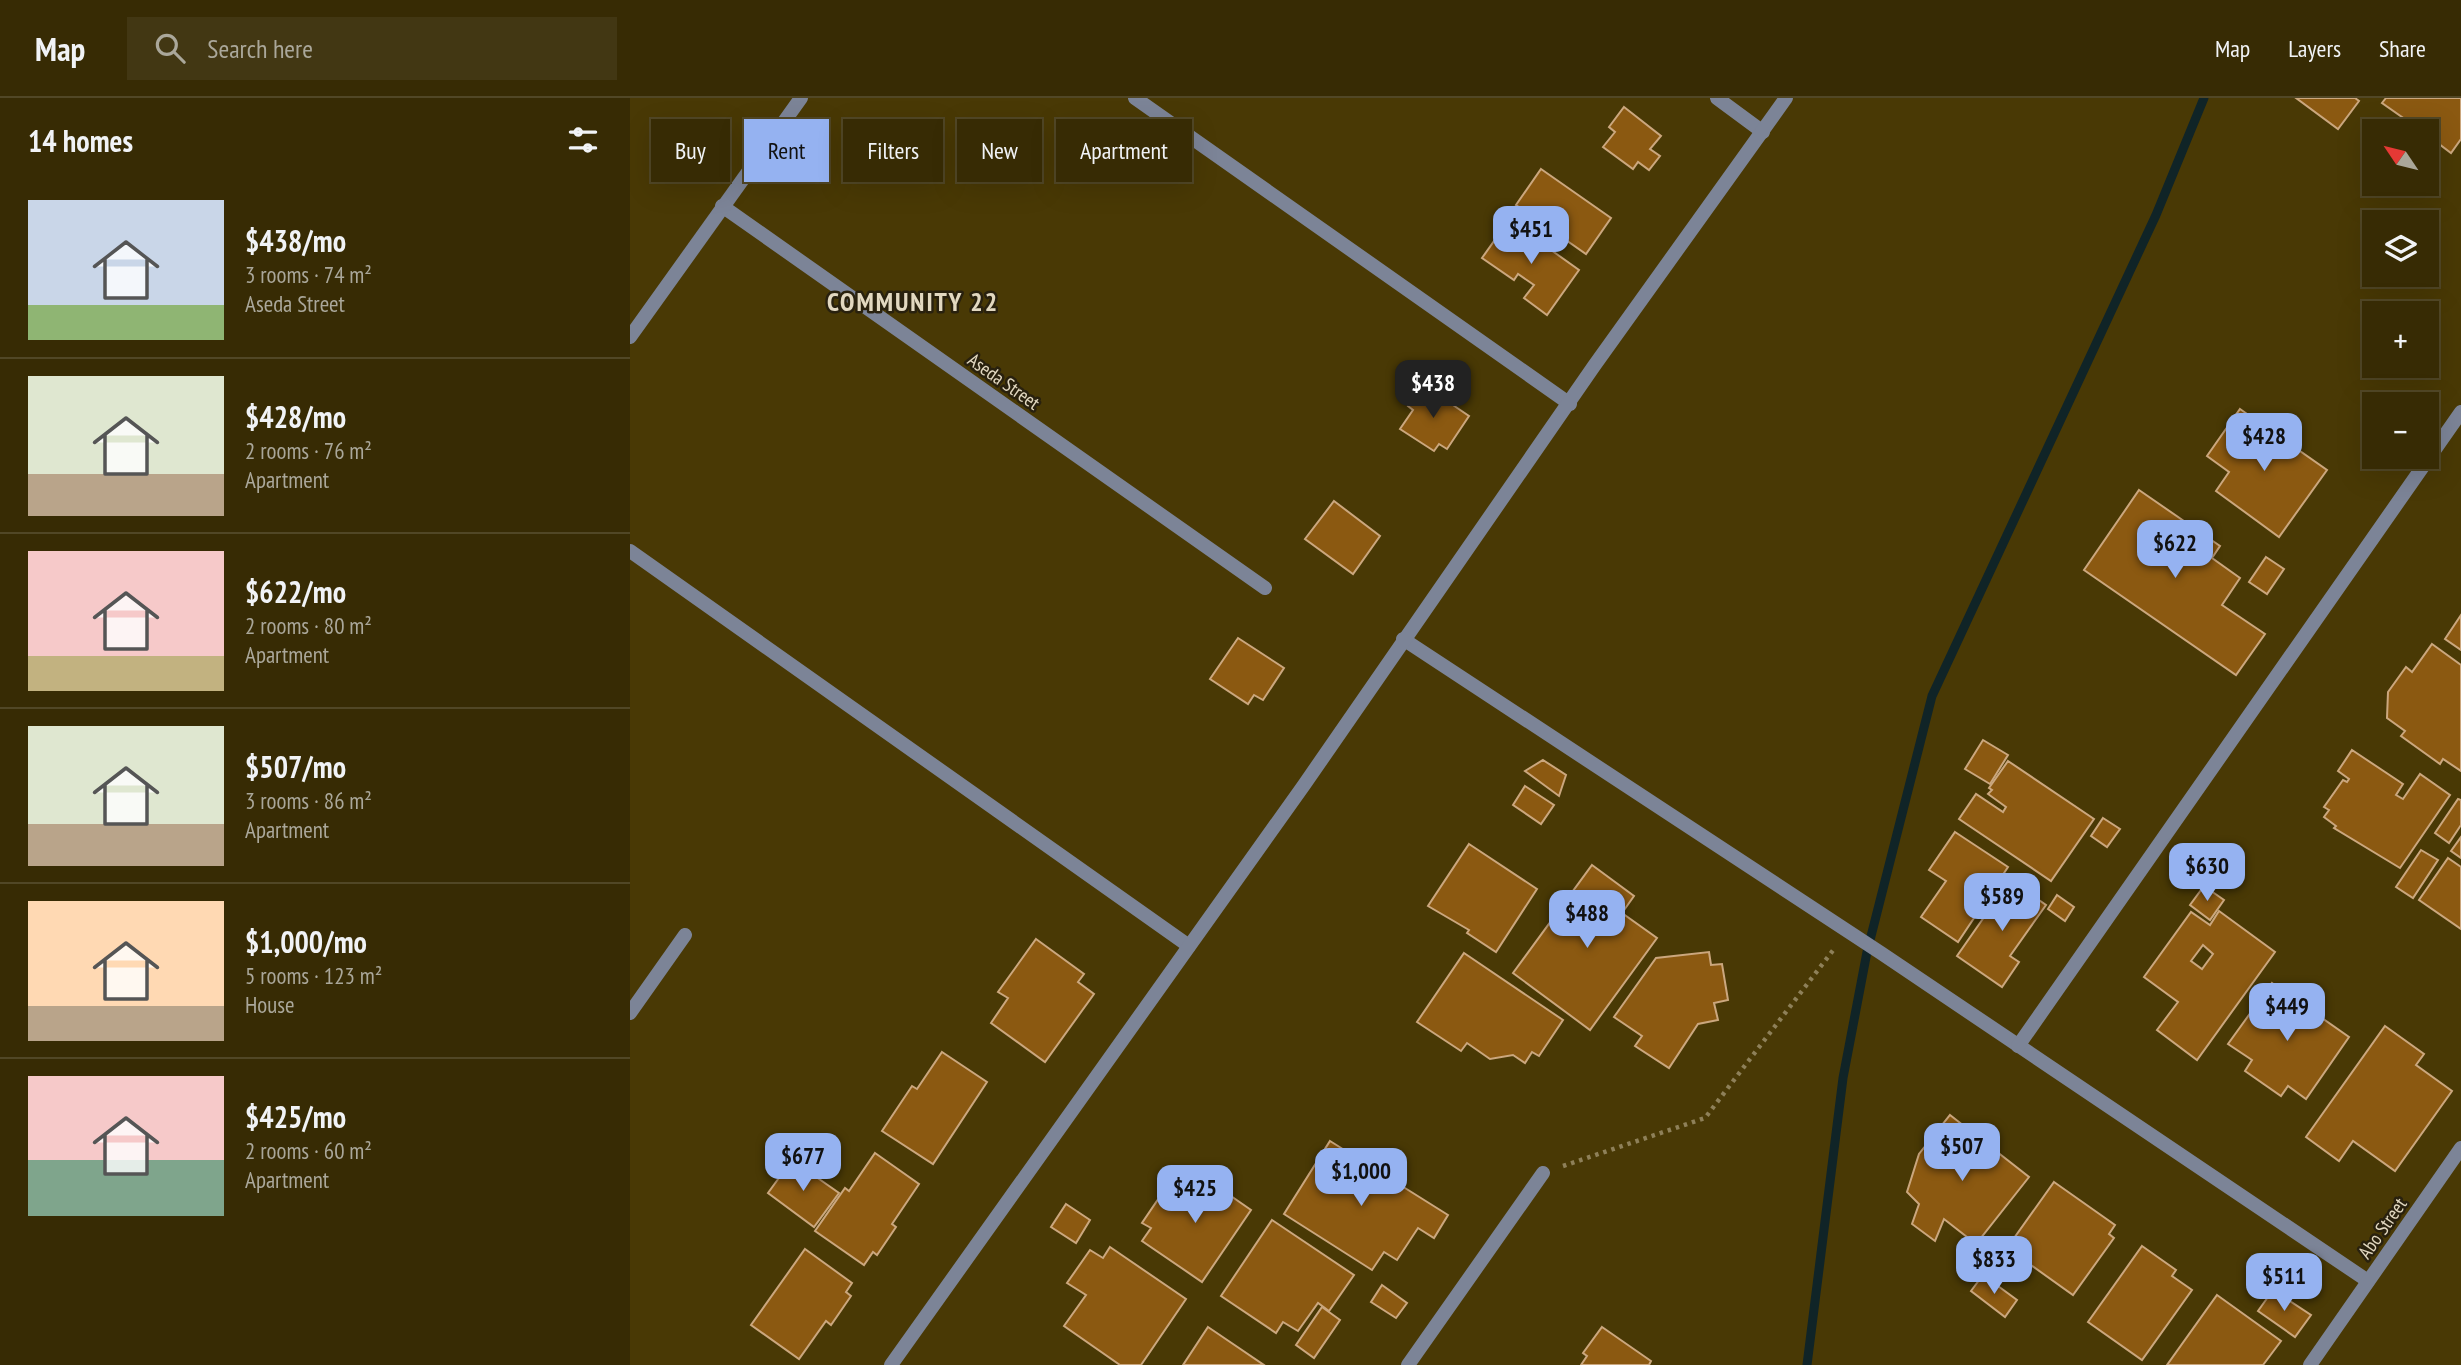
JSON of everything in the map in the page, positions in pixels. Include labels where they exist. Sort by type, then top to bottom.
[{"type":"street","points":[[630,337],[801,98]]},
{"type":"street","points":[[1135,98],[1570,404]]},
{"type":"street","points":[[1717,98],[1763,132]]},
{"type":"street","points":[[891,1365],[1189,946],[1570,404],[1602,354],[1786,98]]},
{"type":"street","name":"Aseda Street","points":[[722,206],[1265,588]]},
{"type":"street","points":[[2018,1046],[2461,412]]},
{"type":"street","points":[[630,551],[1189,946]]},
{"type":"street","points":[[1403,639],[1848,931],[2368,1281]]},
{"type":"street","points":[[630,1013],[685,935]]},
{"type":"street","name":"Abo Street","points":[[2310,1365],[2461,1148]]},
{"type":"street","points":[[1408,1365],[1542,1173]]},
{"type":"path","points":[[1542,1173],[1705,1118],[1848,931]]},
{"type":"building","points":[[2296,98],[2355,98],[2359,101],[2338,129]]},
{"type":"building","points":[[2386,98],[2461,98],[2461,139],[2451,153],[2440,145],[2440,119],[2405,119],[2382,103]]},
{"type":"building","points":[[1624,107],[1661,136],[1650,149],[1660,156],[1649,170],[1638,162],[1633,169],[1603,147],[1615,132],[1609,127]]},
{"type":"building","points":[[1541,169],[1611,218],[1586,254],[1516,205]]},
{"type":"building","points":[[1509,220],[1579,270],[1547,315],[1524,298],[1534,285],[1518,274],[1514,280],[1482,258]]},
{"type":"building","points":[[1422,384],[1469,416],[1447,449],[1439,444],[1434,451],[1400,429],[1413,410],[1408,406]]},
{"type":"building","points":[[2240,409],[2327,470],[2279,537],[2216,491],[2229,472],[2207,456]]},
{"type":"building","points":[[2139,490],[2220,546],[2212,558],[2240,578],[2222,605],[2265,634],[2236,675],[2084,570]]},
{"type":"building","points":[[1334,501],[1380,536],[1353,574],[1305,539]]},
{"type":"building","points":[[2266,557],[2284,569],[2267,594],[2249,582]]},
{"type":"building","points":[[2461,615],[2461,650],[2445,639]]},
{"type":"building","points":[[1238,638],[1284,668],[1263,700],[1254,695],[1248,704],[1210,679]]},
{"type":"building","points":[[2432,644],[2461,665],[2461,771],[2443,759],[2440,764],[2401,736],[2405,731],[2387,718],[2388,692],[2406,667],[2412,672]]},
{"type":"building","points":[[1983,740],[2008,755],[1990,784],[1965,769]]},
{"type":"building","points":[[2352,750],[2403,784],[2396,795],[2403,799],[2420,774],[2450,795],[2400,868],[2334,828],[2336,826],[2324,817],[2329,810],[2324,807],[2343,780],[2347,782],[2349,779],[2338,771]]},
{"type":"building","points":[[1543,760],[1566,775],[1559,796],[1525,771]]},
{"type":"building","points":[[2008,761],[2094,819],[2051,881],[1959,819],[1976,794],[2003,812],[2006,807],[1988,794],[1992,790],[1989,788]]},
{"type":"building","points":[[1525,786],[1554,805],[1541,824],[1513,805]]},
{"type":"building","points":[[2458,799],[2461,800],[2461,825],[2449,843],[2435,833]]},
{"type":"building","points":[[2103,818],[2120,829],[2107,847],[2091,836]]},
{"type":"building","points":[[1955,832],[2008,867],[1958,942],[1921,917],[1946,881],[1929,870]]},
{"type":"building","points":[[2461,837],[2461,858],[2451,851]]},
{"type":"building","points":[[1469,844],[1537,889],[1496,952],[1467,933],[1469,930],[1428,906]]},
{"type":"building","points":[[2421,850],[2438,860],[2413,898],[2396,887]]},
{"type":"building","points":[[2448,858],[2461,867],[2461,929],[2419,900]]},
{"type":"building","points":[[1592,865],[1634,896],[1622,913],[1657,938],[1590,1030],[1513,973]]},
{"type":"building","points":[[2010,880],[2046,905],[2010,956],[2019,962],[2002,987],[1957,956]]},
{"type":"building","points":[[2204,886],[2224,900],[2210,920],[2190,905]]},
{"type":"building","points":[[2057,895],[2074,907],[2065,921],[2048,909]]},
{"type":"building","points":[[2219,911],[2275,952],[2197,1060],[2157,1030],[2178,1002],[2144,977],[2191,912],[2210,925]],"holes":[[[2203,945],[2213,954],[2202,969],[2191,961]]]},
{"type":"building","points":[[1036,939],[1084,974],[1078,982],[1094,994],[1045,1062],[991,1023],[1008,998],[998,992]]},
{"type":"building","points":[[1709,952],[1711,965],[1722,964],[1728,1000],[1714,1003],[1718,1020],[1698,1024],[1669,1068],[1635,1046],[1642,1036],[1614,1017],[1656,958]]},
{"type":"building","points":[[1464,953],[1563,1020],[1539,1056],[1532,1052],[1525,1063],[1513,1055],[1490,1059],[1467,1043],[1461,1051],[1417,1022]]},
{"type":"building","points":[[2272,983],[2349,1037],[2306,1099],[2288,1086],[2281,1096],[2245,1071],[2252,1060],[2228,1044]]},
{"type":"building","points":[[2385,1026],[2424,1054],[2416,1065],[2452,1091],[2395,1171],[2353,1141],[2339,1161],[2306,1137]]},
{"type":"building","points":[[942,1052],[987,1082],[933,1164],[882,1131],[912,1086],[917,1089]]},
{"type":"building","points":[[1950,1115],[2029,1177],[1976,1244],[1944,1219],[1935,1241],[1912,1224],[1919,1204],[1907,1192],[1919,1154]]},
{"type":"building","points":[[1330,1141],[1448,1215],[1434,1238],[1418,1228],[1397,1260],[1384,1252],[1372,1270],[1284,1214]]},
{"type":"building","points":[[875,1153],[919,1184],[892,1224],[896,1227],[877,1255],[873,1252],[864,1265],[815,1231],[845,1188],[849,1191]]},
{"type":"building","points":[[792,1160],[839,1193],[814,1227],[768,1193]]},
{"type":"building","points":[[1192,1169],[1251,1210],[1202,1282],[1142,1241],[1151,1228],[1142,1223],[1161,1195],[1169,1201]]},
{"type":"building","points":[[2054,1182],[2115,1225],[2109,1234],[2114,1238],[2073,1295],[2007,1248]]},
{"type":"building","points":[[1066,1204],[1090,1220],[1076,1243],[1051,1227]]},
{"type":"building","points":[[1272,1220],[1354,1275],[1329,1311],[1318,1303],[1298,1331],[1283,1322],[1276,1333],[1221,1296]]},
{"type":"building","points":[[2142,1246],[2176,1270],[2172,1276],[2192,1290],[2142,1360],[2088,1322]]},
{"type":"building","points":[[1110,1247],[1186,1299],[1141,1365],[1120,1365],[1064,1326],[1086,1295],[1067,1283],[1090,1250],[1103,1258]]},
{"type":"building","points":[[805,1249],[852,1283],[846,1292],[851,1296],[831,1325],[826,1321],[799,1359],[751,1325]]},
{"type":"building","points":[[1983,1275],[2017,1300],[2005,1317],[1971,1291]]},
{"type":"building","points":[[1382,1285],[1407,1303],[1396,1318],[1371,1302]]},
{"type":"building","points":[[2273,1290],[2311,1315],[2295,1337],[2258,1311]]},
{"type":"building","points":[[2217,1295],[2281,1341],[2263,1365],[2167,1365]]},
{"type":"building","points":[[1322,1307],[1340,1320],[1314,1358],[1296,1345]]},
{"type":"building","points":[[1208,1327],[1264,1365],[1183,1365]]},
{"type":"building","points":[[1602,1327],[1651,1361],[1649,1365],[1581,1365],[1587,1356],[1583,1353]]},
{"type":"waterway","points":[[1807,1365],[1843,1078],[1867,952],[1932,696],[2156,215],[2204,98]]},
{"type":"district","name":"COMMUNITY 22","points":[[913,301]]}]
